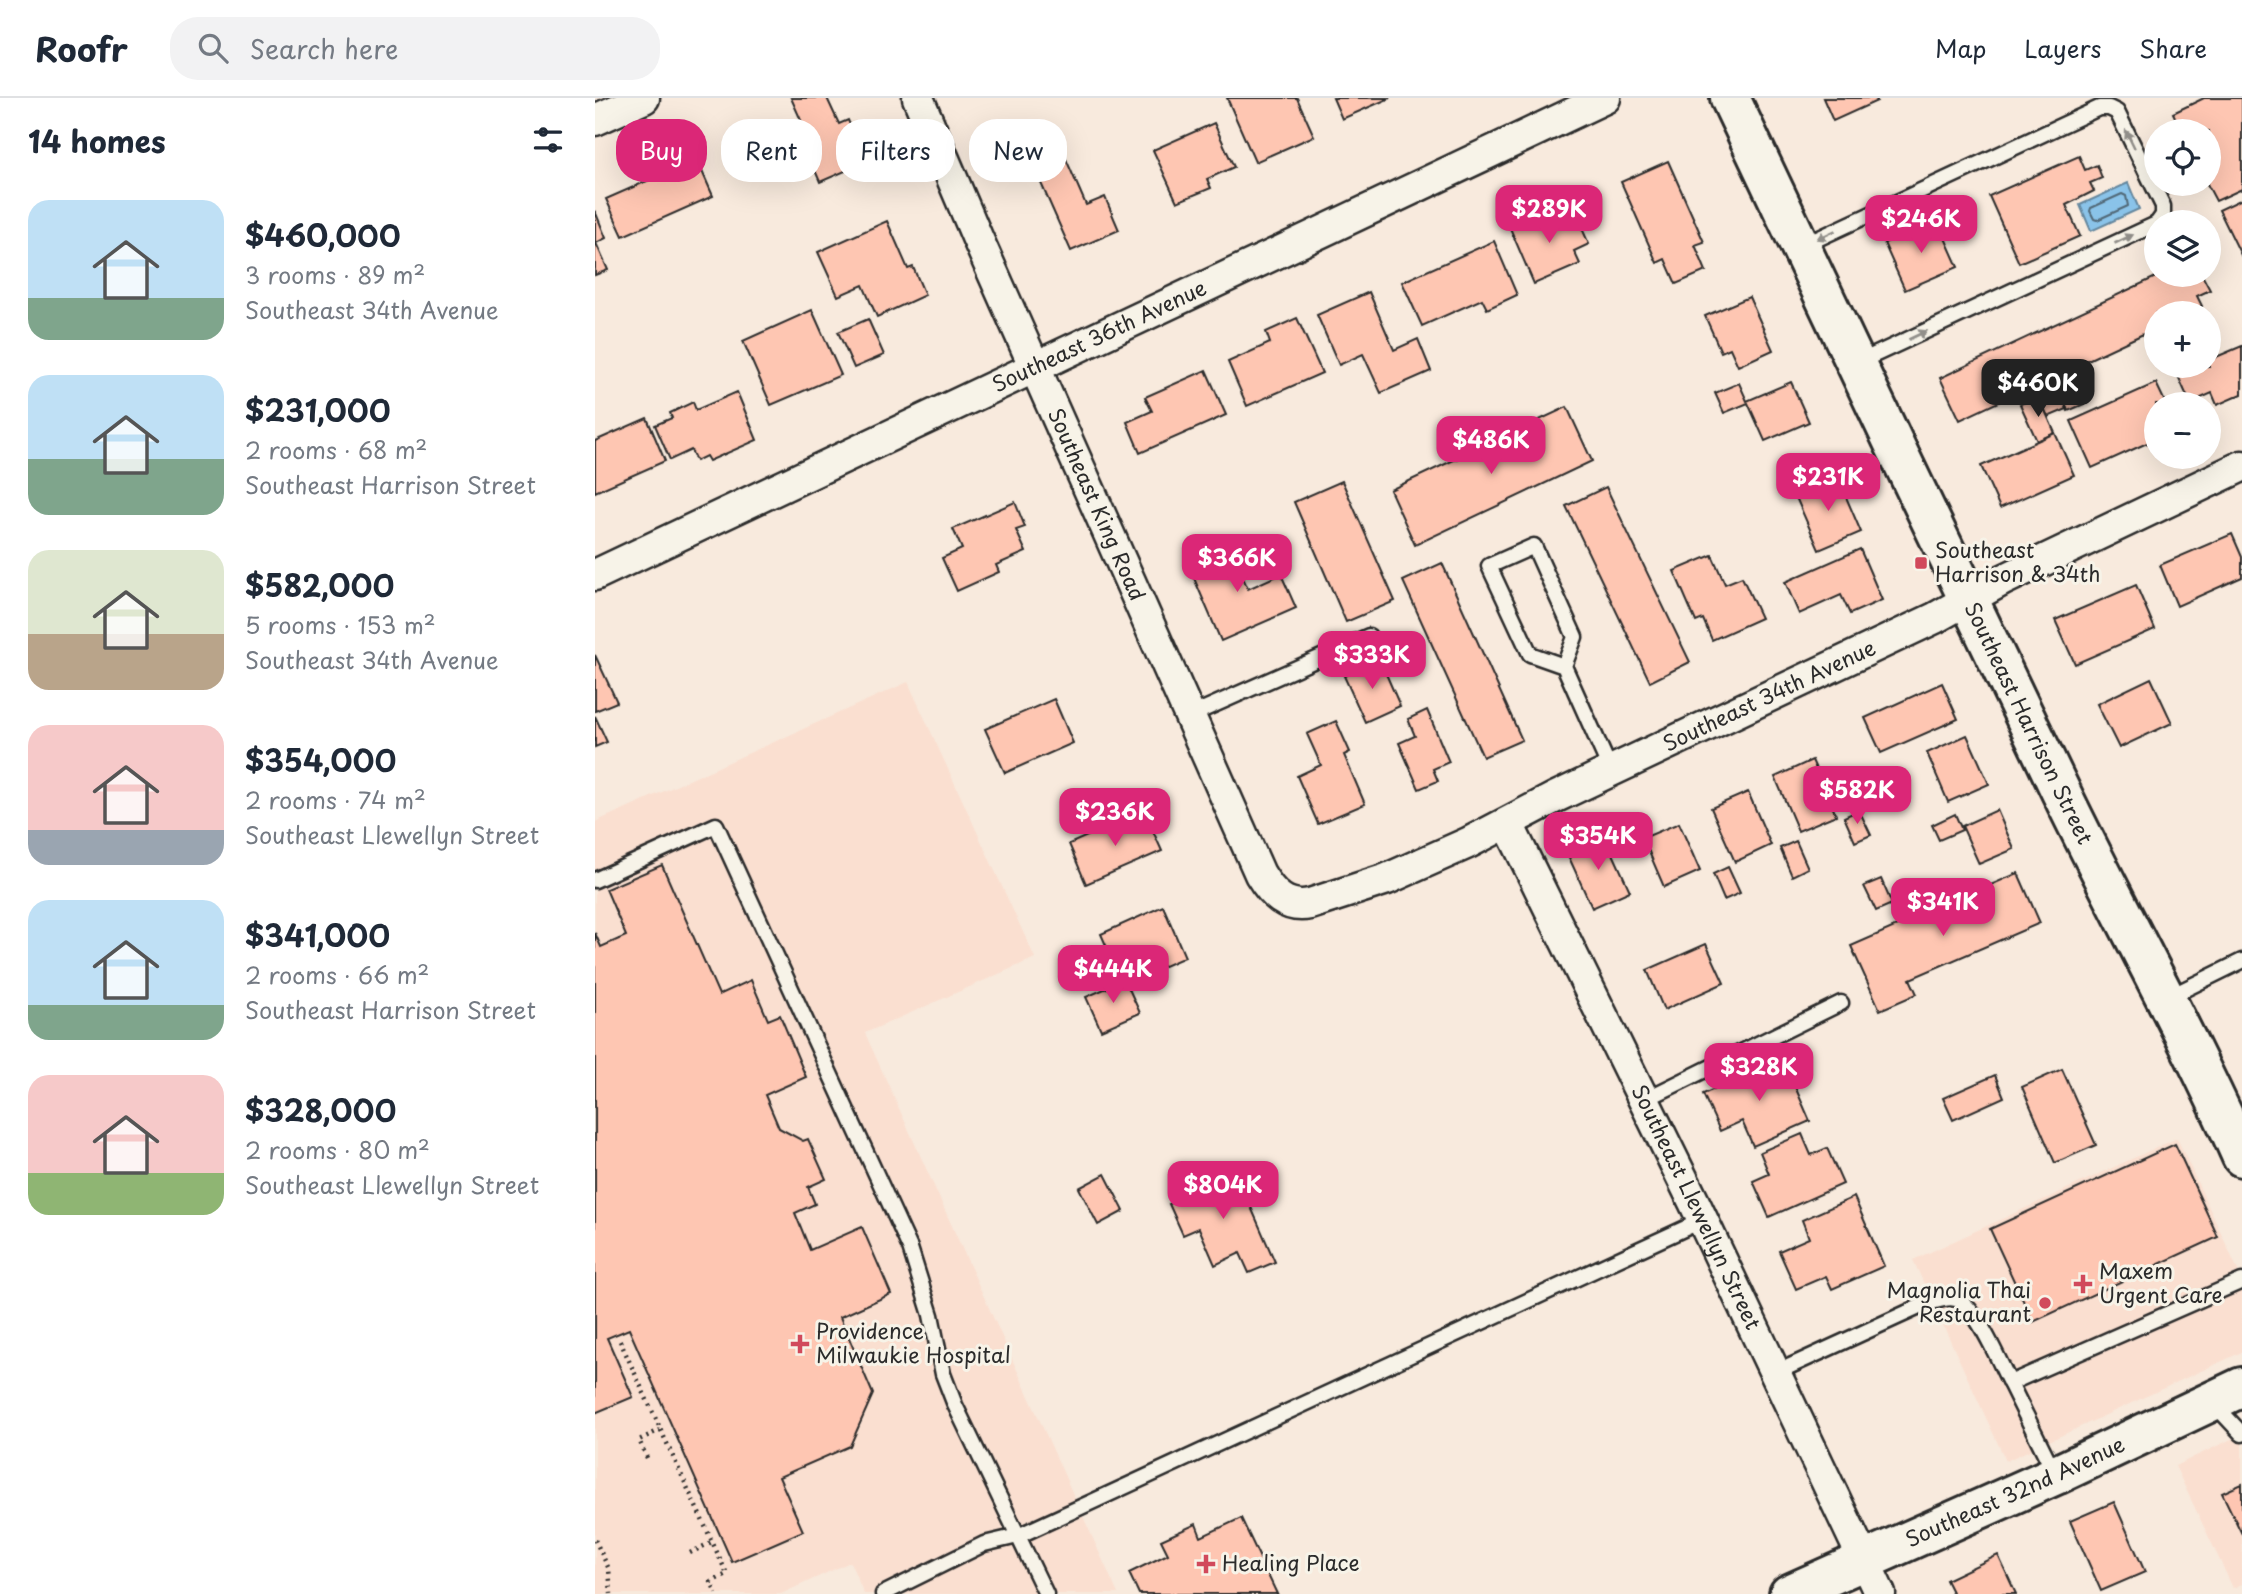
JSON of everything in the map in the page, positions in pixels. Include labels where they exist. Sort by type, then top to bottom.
[{"type":"main road","name":"Southeast Harrison Street","points":[[1730,98],[2127,928],[2242,1157]]},
{"type":"main road","name":"Southeast 32nd Avenue","points":[[1789,1594],[2056,1475],[2227,1394]]},
{"type":"street","points":[[595,120],[644,98]]},
{"type":"street","name":"Southeast King Road","points":[[918,98],[1260,874],[1268,888],[1289,904]]},
{"type":"street","name":"Southeast 36th Avenue","points":[[595,575],[1605,98]]},
{"type":"street","name":"Southeast 34th Avenue","points":[[1289,904],[1299,907],[1310,905],[1387,878],[1508,824],[1556,797],[1923,623],[2003,580],[2242,466]]},
{"type":"street","name":"Southeast Llewellyn Street","points":[[1508,824],[1703,1220],[1880,1594]]},
{"type":"lane","points":[[1800,247],[2099,108],[2109,108],[2117,112],[2163,210]]},
{"type":"lane","points":[[1856,364],[2144,229]]},
{"type":"lane","points":[[1564,666],[1530,654],[1489,566],[1534,546],[1575,637],[1564,666],[1611,771]]},
{"type":"lane","points":[[1191,715],[1369,636]]},
{"type":"lane","points":[[595,880],[716,825],[910,1248],[931,1315],[943,1374],[955,1405],[1046,1594]]},
{"type":"lane","points":[[2165,999],[2242,961]]},
{"type":"lane","points":[[1644,1100],[1841,1003]]},
{"type":"lane","points":[[883,1594],[985,1544],[1019,1536],[1703,1220]]},
{"type":"lane","points":[[2010,1383],[2242,1281]]},
{"type":"lane","points":[[1775,1373],[1928,1303],[1947,1298],[1957,1299],[1973,1314],[2056,1475]]},
{"type":"lane","points":[[2227,1394],[2242,1434]]},
{"type":"path","points":[[620,1341],[727,1574],[711,1582],[716,1594]]},
{"type":"path","points":[[647,1458],[639,1440],[660,1430]]},
{"type":"path","points":[[595,1540],[609,1569],[611,1594]]},
{"type":"path","points":[[690,1553],[712,1542]]},
{"type":"shaded area","name":"Providence Milwaukie Hospital","points":[[908,682],[1035,958],[865,1033],[1118,1594],[864,1594],[850,1562],[781,1594],[595,1594],[595,822]]},
{"type":"shaded area","points":[[2177,1138],[2242,1279],[2242,1352],[2006,1461],[1913,1260]]},
{"type":"shaded area","points":[[2242,1434],[2242,1584],[2233,1588],[2175,1466]]},
{"type":"water","points":[[2128,183],[2139,209],[2091,231],[2080,205]]},
{"type":"building","points":[[791,98],[827,98],[837,119],[836,175],[822,181],[822,119],[800,119]]},
{"type":"building","points":[[1227,98],[1297,98],[1314,136],[1255,162]]},
{"type":"building","points":[[1333,98],[1390,98],[1342,119]]},
{"type":"building","points":[[1823,98],[1876,98],[1877,101],[1833,121]]},
{"type":"building","points":[[2204,98],[2242,98],[2242,189],[2216,201],[2213,196],[2221,196],[2221,119],[2176,119],[2173,113]]},
{"type":"building","points":[[1214,123],[1234,167],[1207,179],[1211,188],[1177,202],[1153,150]]},
{"type":"building","points":[[2079,156],[2085,170],[2097,165],[2102,178],[2090,183],[2094,191],[2066,205],[2080,236],[2019,263],[1989,196]]},
{"type":"building","points":[[1067,161],[1086,205],[1105,197],[1119,230],[1071,251],[1040,182],[1067,182]]},
{"type":"building","points":[[1668,161],[1704,242],[1695,245],[1706,271],[1676,284],[1665,259],[1657,263],[1621,182]]},
{"type":"building","points":[[645,182],[707,182],[713,196],[623,236],[606,199]]},
{"type":"building","points":[[2242,199],[2242,257],[2221,210]]},
{"type":"building","points":[[1555,209],[1562,224],[1577,217],[1589,244],[1574,251],[1580,264],[1534,284],[1510,228]]},
{"type":"building","points":[[595,211],[606,238],[596,243],[608,270],[595,275]]},
{"type":"building","points":[[1937,220],[1958,267],[1905,290],[1884,243]]},
{"type":"building","points":[[887,221],[908,269],[913,267],[925,295],[877,317],[863,285],[838,296],[818,252]]},
{"type":"building","points":[[1494,241],[1517,295],[1487,309],[1482,299],[1422,326],[1402,282]]},
{"type":"building","points":[[2144,282],[2144,287],[2208,287],[2210,290],[2197,296],[2200,301],[2144,301],[2144,334],[1960,420],[1940,378]]},
{"type":"building","points":[[1369,292],[1394,350],[1418,339],[1431,371],[1381,393],[1363,354],[1339,365],[1317,315]]},
{"type":"building","points":[[1749,297],[1773,350],[1738,366],[1730,348],[1721,352],[1705,316]]},
{"type":"building","points":[[812,310],[841,375],[771,405],[743,341]]},
{"type":"building","points":[[1297,318],[1322,373],[1247,406],[1228,362],[1270,343],[1266,332]]},
{"type":"building","points":[[868,319],[884,355],[854,368],[838,332]]},
{"type":"building","points":[[2242,346],[2242,394],[2221,403],[2221,392],[2185,392],[2179,378],[2221,378],[2221,355]]},
{"type":"building","points":[[1206,370],[1226,415],[1140,453],[1127,422],[1152,411],[1145,397]]},
{"type":"building","points":[[2077,377],[2089,402],[2068,411],[2057,386]]},
{"type":"building","points":[[1791,382],[1809,422],[1765,441],[1748,403],[1724,413],[1715,393],[1739,383],[1747,401]]},
{"type":"building","points":[[2156,383],[2160,392],[2144,392],[2144,444],[2092,468],[2071,421]]},
{"type":"building","points":[[2058,388],[2067,409],[2048,417],[2039,397]]},
{"type":"building","points":[[737,392],[757,440],[709,461],[706,456],[696,461],[691,450],[670,460],[655,425],[672,418],[670,413],[693,402],[696,410]]},
{"type":"building","points":[[2039,397],[2055,433],[2037,441],[2020,404]]},
{"type":"building","points":[[1567,407],[1592,461],[1415,545],[1390,490]]},
{"type":"building","points":[[647,418],[665,461],[595,492],[595,441]]},
{"type":"building","points":[[2055,433],[2074,475],[2000,508],[1981,466]]},
{"type":"building","points":[[1837,476],[1861,532],[1819,550],[1795,495]]},
{"type":"building","points":[[1342,481],[1395,601],[1346,622],[1294,502]]},
{"type":"building","points":[[1606,487],[1690,662],[1650,682],[1566,506]]},
{"type":"building","points":[[1015,502],[1025,527],[1016,530],[1026,552],[996,565],[999,572],[957,591],[942,558],[962,549],[953,529]]},
{"type":"building","points":[[2232,534],[2242,557],[2242,577],[2177,606],[2160,565]]},
{"type":"building","points":[[1228,544],[1248,589],[1281,574],[1296,608],[1221,641],[1187,562]]},
{"type":"building","points":[[1860,549],[1882,600],[1850,614],[1841,595],[1799,614],[1785,582]]},
{"type":"building","points":[[1712,555],[1725,584],[1742,577],[1761,618],[1712,640],[1703,619],[1696,622],[1674,571]]},
{"type":"building","points":[[1442,563],[1522,740],[1483,757],[1403,581]]},
{"type":"building","points":[[2136,585],[2155,629],[2075,664],[2055,620]]},
{"type":"building","points":[[595,655],[617,702],[595,711]]},
{"type":"building","points":[[1380,660],[1400,706],[1365,722],[1344,676]]},
{"type":"building","points":[[2151,678],[2172,723],[2119,748],[2097,704]]},
{"type":"building","points":[[1942,683],[1958,719],[1881,753],[1865,718]]},
{"type":"building","points":[[1054,699],[1073,743],[1005,773],[985,729]]},
{"type":"building","points":[[1427,710],[1449,762],[1433,769],[1438,781],[1419,789],[1399,743],[1415,736],[1408,719]]},
{"type":"building","points":[[595,716],[607,742],[595,747]]},
{"type":"building","points":[[1336,721],[1350,752],[1344,755],[1365,804],[1318,824],[1297,776],[1321,765],[1307,734]]},
{"type":"building","points":[[1967,735],[1989,784],[1948,802],[1927,753]]},
{"type":"building","points":[[1812,760],[1836,815],[1798,831],[1775,777]]},
{"type":"building","points":[[1748,792],[1771,845],[1735,862],[1711,808]]},
{"type":"building","points":[[1859,810],[1871,835],[1855,842],[1844,817]]},
{"type":"building","points":[[1997,810],[2014,849],[1979,864],[1962,826]]},
{"type":"building","points":[[1144,811],[1162,851],[1086,884],[1069,844]]},
{"type":"building","points":[[1955,814],[1962,830],[1939,840],[1932,825]]},
{"type":"building","points":[[1679,823],[1700,871],[1664,887],[1643,838]]},
{"type":"building","points":[[1605,836],[1630,891],[1592,908],[1567,853]]},
{"type":"building","points":[[1796,841],[1808,868],[1792,876],[1780,848]]},
{"type":"building","points":[[662,865],[719,995],[751,980],[768,1020],[780,1015],[806,1077],[765,1095],[779,1128],[803,1141],[808,1139],[826,1179],[808,1187],[815,1204],[795,1213],[810,1250],[862,1227],[891,1294],[840,1317],[873,1394],[850,1446],[779,1477],[803,1531],[732,1562],[629,1329],[607,1338],[633,1397],[595,1413],[595,933],[601,947],[626,936],[606,889]]},
{"type":"building","points":[[1728,867],[1740,893],[1724,900],[1713,874]]},
{"type":"building","points":[[2018,873],[2040,923],[1910,979],[1917,994],[1880,1010],[1851,946]]},
{"type":"building","points":[[1881,879],[1892,904],[1876,911],[1864,886]]},
{"type":"building","points":[[1163,906],[1185,957],[1144,975],[1137,959],[1116,968],[1101,934]]},
{"type":"building","points":[[1706,944],[1724,983],[1664,1010],[1647,970]]},
{"type":"building","points":[[1125,980],[1140,1013],[1101,1030],[1086,997]]},
{"type":"building","points":[[1783,1059],[1810,1121],[1753,1146],[1742,1121],[1720,1131],[1703,1094]]},
{"type":"building","points":[[2062,1069],[2096,1145],[2055,1163],[2022,1087]]},
{"type":"building","points":[[1995,1075],[2004,1097],[1953,1120],[1943,1098]]},
{"type":"building","points":[[1802,1134],[1811,1155],[1827,1148],[1843,1184],[1769,1217],[1753,1181],[1769,1174],[1760,1152]]},
{"type":"building","points":[[2175,1144],[2218,1237],[2033,1322],[1990,1229]]},
{"type":"building","points":[[1214,1169],[1220,1183],[1237,1175],[1275,1262],[1249,1273],[1240,1253],[1215,1265],[1199,1228],[1183,1235],[1169,1204],[1196,1192],[1190,1180]]},
{"type":"building","points":[[1105,1174],[1124,1211],[1098,1225],[1079,1188]]},
{"type":"building","points":[[1854,1197],[1884,1266],[1832,1289],[1826,1276],[1796,1289],[1779,1251],[1809,1238],[1802,1220]]},
{"type":"building","points":[[2242,1484],[2242,1534],[2222,1493]]},
{"type":"building","points":[[2114,1502],[2145,1572],[2101,1591],[2070,1521]]},
{"type":"building","name":"Healing Place","points":[[1241,1518],[1277,1594],[1139,1594],[1129,1573],[1168,1554],[1161,1540],[1196,1524],[1201,1537]]},
{"type":"building","points":[[1998,1555],[2016,1594],[1953,1594],[1946,1580]]},
{"type":"place","name":"Southeast Harrison & 34th","points":[[1921,563]]},
{"type":"place","name":"Maxem Urgent Care","points":[[2083,1284]]},
{"type":"place","name":"Magnolia Thai Restaurant","points":[[2045,1303]]},
{"type":"place","name":"Providence Milwaukie Hospital","points":[[800,1344]]},
{"type":"place","name":"Healing Place","points":[[1206,1564]]}]
